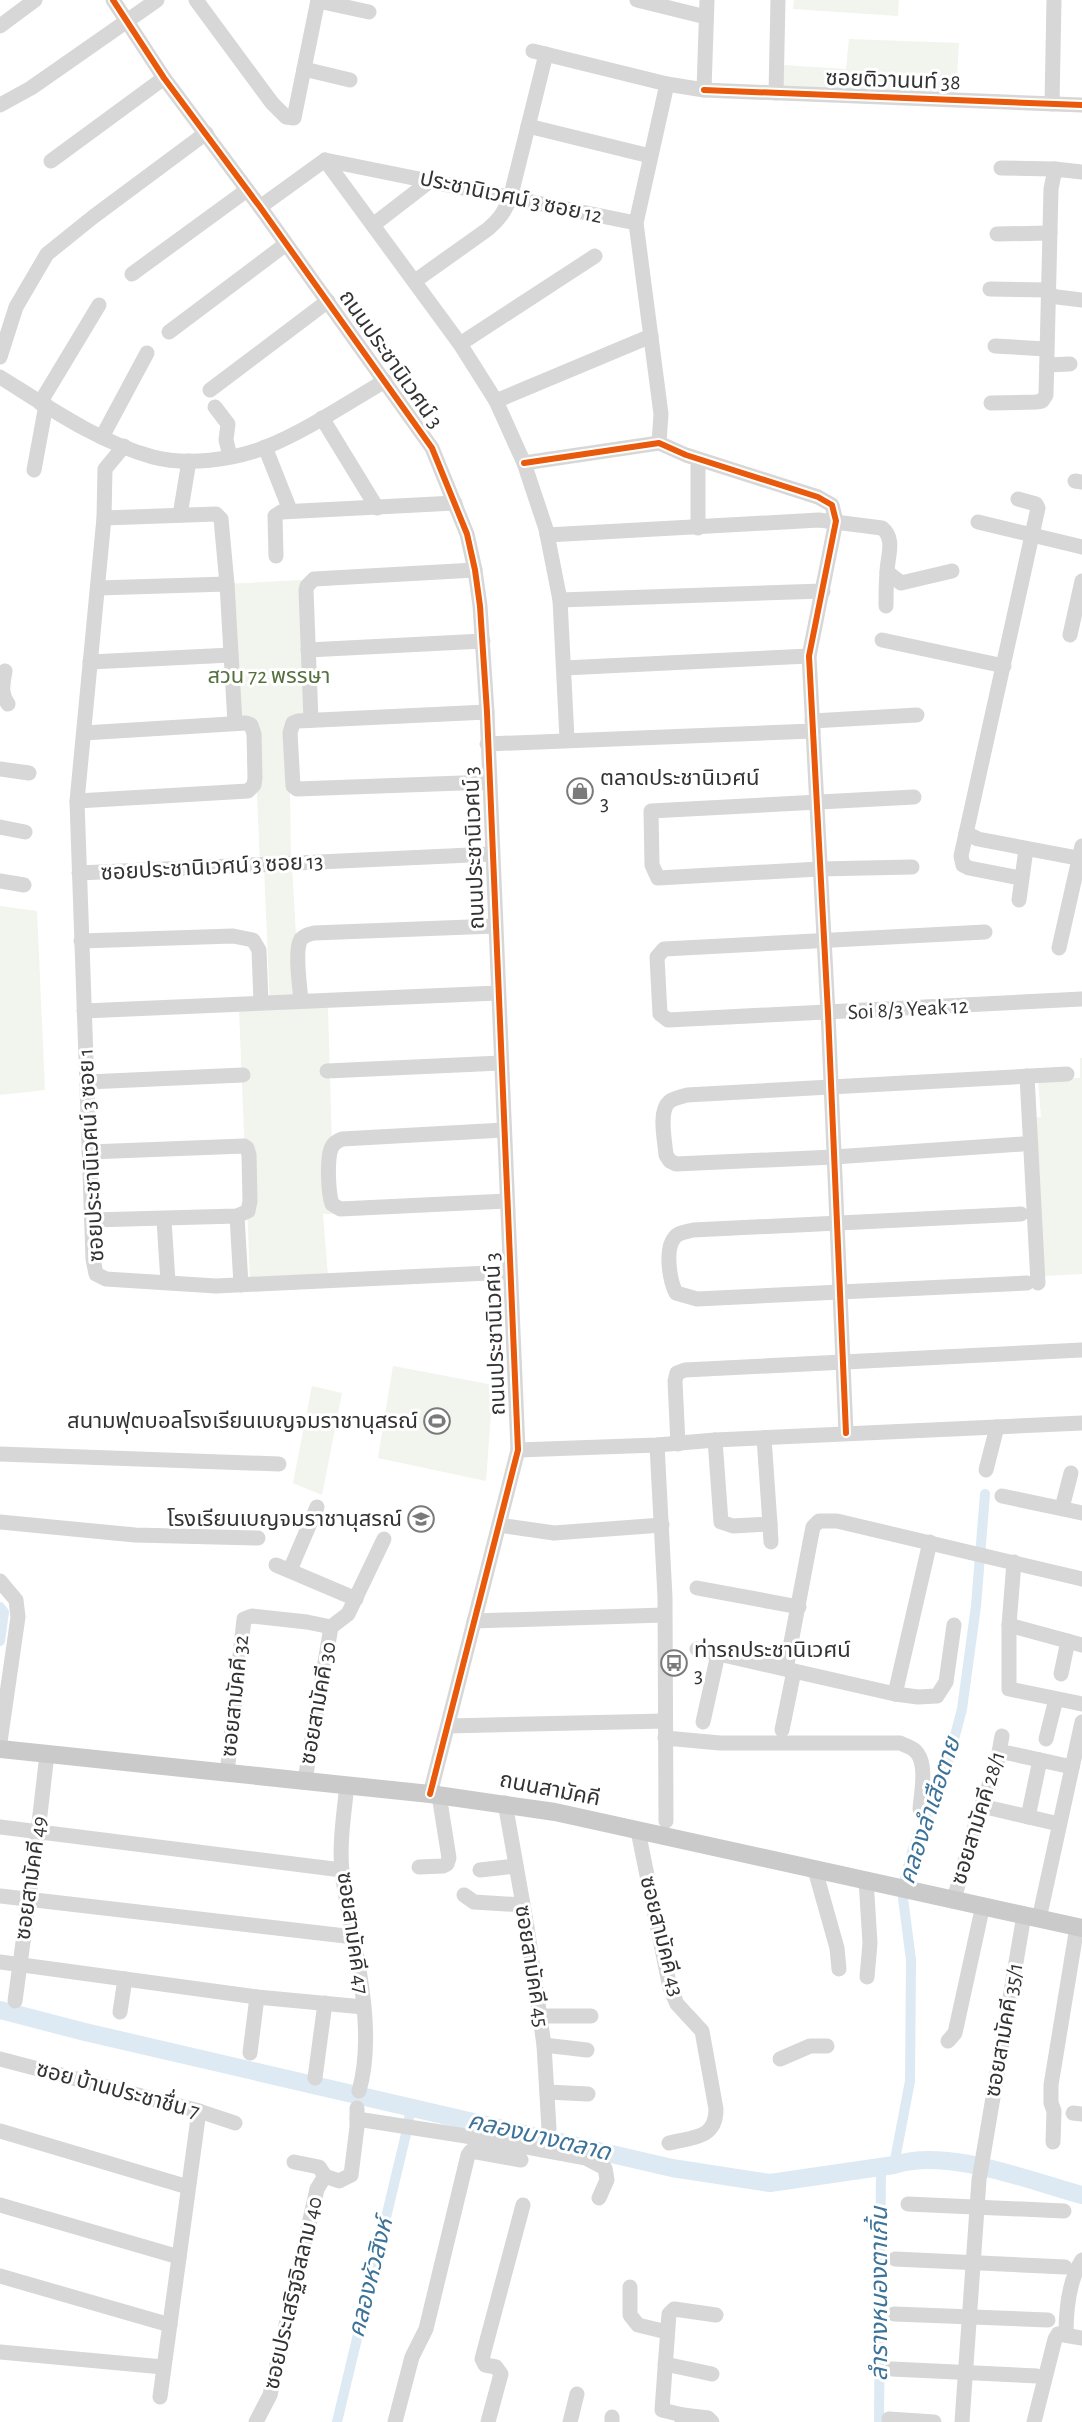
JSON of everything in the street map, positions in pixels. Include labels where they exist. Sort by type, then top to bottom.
[{"type":"main road","name":"ถนนสามัคคี","points":[[0,1749],[505,1803],[983,1905],[1080,1928]]},
{"type":"street","name":"ถนนประชานิเวศน์ 3","points":[[113,0],[164,78],[260,207],[432,448],[467,534],[475,570],[483,641],[518,1450],[448,1726],[434,1794]]},
{"type":"street","points":[[0,105],[31,88],[157,0]]},
{"type":"street","points":[[196,0],[272,103],[286,117],[294,118],[318,0],[369,12]]},
{"type":"street","points":[[637,0],[706,17]]},
{"type":"street","points":[[704,90],[707,0]]},
{"type":"street","points":[[776,93],[778,0]]},
{"type":"street","points":[[1052,104],[1054,0]]},
{"type":"street","points":[[0,26],[29,2]]},
{"type":"street","name":"ซอยติวานนท์ 38","points":[[528,126],[539,52],[667,84],[704,90],[1082,105]]},
{"type":"street","points":[[304,69],[350,80]]},
{"type":"street","points":[[51,161],[164,78]]},
{"type":"street","points":[[658,443],[661,414],[636,223],[667,84]]},
{"type":"street","points":[[415,281],[499,219],[510,199],[528,126],[650,156]]},
{"type":"street","points":[[0,357],[16,307],[47,254],[206,133]]},
{"type":"street","points":[[260,207],[325,160],[460,344],[496,401],[524,464],[547,535],[560,600],[567,739]]},
{"type":"street","name":"ประชานิเวศน์ 3 ซอย 12","points":[[325,160],[636,223]]},
{"type":"street","points":[[1001,168],[1082,172]]},
{"type":"street","points":[[991,403],[1042,401],[1046,395],[1051,189],[1055,169]]},
{"type":"street","points":[[373,225],[430,181]]},
{"type":"street","points":[[132,274],[247,190]]},
{"type":"street","points":[[997,234],[1050,233]]},
{"type":"street","points":[[169,332],[286,244]]},
{"type":"street","points":[[460,344],[596,256]]},
{"type":"street","points":[[990,289],[1049,293],[1082,300]]},
{"type":"street","points":[[210,390],[328,301]]},
{"type":"street","points":[[34,470],[43,404],[99,305]]},
{"type":"street","points":[[496,401],[651,336]]},
{"type":"street","points":[[994,346],[1046,349]]},
{"type":"street","points":[[102,437],[147,353]]},
{"type":"street","points":[[1047,365],[1070,364]]},
{"type":"street","points":[[0,377],[102,437],[155,457],[189,460],[230,456],[266,447],[322,418],[385,381]]},
{"type":"street","points":[[215,407],[228,424],[226,440],[230,456]]},
{"type":"street","points":[[322,418],[377,508]]},
{"type":"street","points":[[524,464],[658,443],[698,459],[828,501],[832,505],[836,521],[809,656],[828,1013],[846,1434]]},
{"type":"street","name":"ซอยประชานิเวศน์ 3 ซอย 13","points":[[124,446],[105,469],[104,518],[77,801],[79,873],[492,854]]},
{"type":"street","points":[[266,447],[290,510]]},
{"type":"street","points":[[698,459],[698,528]]},
{"type":"street","points":[[180,516],[189,460]]},
{"type":"street","points":[[1018,499],[1037,506],[961,856],[963,865],[1020,878]]},
{"type":"street","points":[[276,556],[275,516],[290,510],[455,503]]},
{"type":"street","points":[[104,518],[216,514],[221,519],[235,723]]},
{"type":"street","points":[[547,535],[836,521],[882,528],[886,531],[891,552],[886,572],[886,606]]},
{"type":"street","points":[[978,522],[1082,547]]},
{"type":"street","points":[[311,720],[306,590],[309,582],[314,579],[475,570]]},
{"type":"street","points":[[886,572],[901,583],[952,571]]},
{"type":"street","points":[[1070,635],[1082,581]]},
{"type":"street","points":[[98,588],[227,584]]},
{"type":"street","points":[[560,600],[823,591]]},
{"type":"street","points":[[882,640],[1004,666]]},
{"type":"street","points":[[308,650],[483,641]]},
{"type":"street","points":[[90,662],[231,655]]},
{"type":"street","points":[[564,668],[809,656]]},
{"type":"street","points":[[3,696],[5,671]]},
{"type":"street","points":[[486,711],[298,721],[291,728],[293,786],[297,789],[489,782]]},
{"type":"street","points":[[487,744],[812,726],[917,715]]},
{"type":"street","points":[[77,801],[248,791],[254,785],[255,778],[254,734],[251,725],[235,723],[84,733]]},
{"type":"street","points":[[0,769],[29,772]]},
{"type":"street","points":[[912,867],[819,869],[658,878],[651,866],[651,811],[914,797]]},
{"type":"street","points":[[0,827],[26,832]]},
{"type":"street","points":[[966,833],[978,839],[1026,849],[1081,854],[1059,948]]},
{"type":"street","points":[[1018,900],[1026,849]]},
{"type":"street","name":"ซอยประชานิเวศน์ 3 ซอย 1","points":[[79,873],[93,1259],[96,1274],[106,1279],[216,1287],[510,1272]]},
{"type":"street","points":[[0,882],[24,885]]},
{"type":"street","points":[[301,1001],[298,950],[300,940],[305,936],[314,933],[495,926]]},
{"type":"street","points":[[823,941],[985,932]]},
{"type":"street","points":[[81,941],[233,936],[253,940],[259,950],[261,1003]]},
{"type":"street","name":"Soi 8/3 Yeak 12","points":[[823,941],[664,949],[657,957],[660,1014],[668,1020],[1082,999]]},
{"type":"street","points":[[84,1011],[498,993]]},
{"type":"street","points":[[327,1071],[501,1063]]},
{"type":"street","points":[[1022,1144],[834,1157],[676,1164],[666,1155],[664,1110],[674,1099],[687,1095],[1067,1074]]},
{"type":"street","points":[[87,1082],[243,1075]]},
{"type":"street","points":[[1021,1214],[693,1230],[680,1233],[674,1238],[669,1248],[673,1286],[676,1293],[697,1299],[1033,1283],[1028,1076]]},
{"type":"street","points":[[504,1130],[336,1141],[330,1149],[330,1199],[335,1208],[340,1209],[507,1201]]},
{"type":"street","points":[[89,1152],[237,1144],[247,1148],[250,1178],[250,1207],[248,1211],[237,1216],[164,1220],[92,1220]]},
{"type":"street","points":[[237,1216],[241,1285]]},
{"type":"street","points":[[164,1220],[168,1282]]},
{"type":"street","points":[[678,1444],[675,1381],[677,1373],[685,1370],[1082,1350]]},
{"type":"street","points":[[518,1450],[657,1446],[716,1440],[1082,1423]]},
{"type":"street","points":[[986,1470],[997,1426]]},
{"type":"street","points":[[764,1438],[771,1542]]},
{"type":"street","points":[[716,1440],[721,1522],[733,1526],[770,1524]]},
{"type":"street","points":[[657,1446],[662,1525],[666,1821]]},
{"type":"street","points":[[0,1454],[279,1464]]},
{"type":"street","points":[[1062,1508],[1071,1473]]},
{"type":"street","points":[[1002,1496],[1082,1513]]},
{"type":"street","points":[[317,1507],[283,1568],[356,1599]]},
{"type":"street","points":[[782,1730],[811,1537],[813,1527],[819,1521],[837,1521],[1082,1579]]},
{"type":"street","points":[[0,1522],[135,1534],[258,1538]]},
{"type":"street","points":[[499,1525],[554,1533],[662,1525]]},
{"type":"street","points":[[331,1627],[348,1614],[384,1539]]},
{"type":"street","points":[[895,1694],[930,1542]]},
{"type":"street","points":[[1014,1562],[1009,1625],[1009,1689],[1082,1704]]},
{"type":"street","points":[[0,1581],[16,1600],[18,1617],[0,1742]]},
{"type":"street","points":[[697,1588],[799,1607]]},
{"type":"street","points":[[474,1622],[664,1615]]},
{"type":"street","name":"ซอยสามัคคี 32","points":[[227,1773],[244,1619],[252,1616],[319,1623],[331,1627]]},
{"type":"street","points":[[698,1649],[895,1694],[918,1697],[937,1696],[944,1689],[954,1625]]},
{"type":"street","points":[[1009,1625],[1075,1643],[1060,1674]]},
{"type":"street","name":"ซอยสามัคคี 30","points":[[305,1780],[331,1627]]},
{"type":"street","points":[[703,1722],[718,1654]]},
{"type":"street","points":[[1046,1739],[1056,1699]]},
{"type":"street","points":[[448,1726],[665,1721]]},
{"type":"street","name":"ซอยสามัคคี 35/1","points":[[962,2422],[978,2180],[1031,1917],[1059,1824],[1082,1722]]},
{"type":"street","name":"ซอยสามัคคี 28/1","points":[[954,1899],[978,1816],[997,1765],[1002,1737]]},
{"type":"street","points":[[665,1738],[720,1743],[900,1743],[914,1750],[920,1757],[922,1771],[920,1809]]},
{"type":"street","points":[[1008,1753],[1072,1767]]},
{"type":"street","name":"ซอยสามัคคี 49","points":[[15,2001],[46,1754]]},
{"type":"street","points":[[1028,1816],[1040,1760]]},
{"type":"street","name":"ซอยสามัคคี 47","points":[[346,1785],[342,1870],[363,2007],[361,2086]]},
{"type":"street","points":[[419,1867],[443,1866],[447,1864],[449,1858],[434,1794]]},
{"type":"street","name":"ซอยสามัคคี 45","points":[[505,1803],[544,2045],[549,2129]]},
{"type":"street","points":[[990,1808],[1059,1824]]},
{"type":"street","points":[[0,1827],[342,1870]]},
{"type":"street","name":"ซอยสามัคคี 43","points":[[638,1831],[670,1988],[677,2004],[702,2031],[716,2109],[716,2120],[705,2134],[669,2143]]},
{"type":"street","points":[[480,1870],[516,1866]]},
{"type":"street","points":[[815,1870],[837,1948],[839,1968]]},
{"type":"street","points":[[866,1880],[870,1943],[867,1977]]},
{"type":"street","points":[[464,1895],[474,1902],[523,1905]]},
{"type":"street","points":[[0,1896],[354,1937]]},
{"type":"street","points":[[948,2041],[954,2032],[983,1905]]},
{"type":"street","points":[[1053,2142],[1054,2111],[1051,2103],[1051,2085],[1080,1928]]},
{"type":"street","points":[[0,1962],[257,1997],[363,2007]]},
{"type":"street","points":[[120,2012],[125,1978]]},
{"type":"street","points":[[250,2053],[257,1997]]},
{"type":"street","points":[[315,2078],[325,2003]]},
{"type":"street","points":[[540,2016],[591,2016]]},
{"type":"street","points":[[544,2045],[587,2050]]},
{"type":"street","points":[[780,2059],[810,2046],[827,2046]]},
{"type":"street","name":"ซอย บ้านประชาชื่น 7","points":[[0,2059],[199,2111],[235,2123]]},
{"type":"street","points":[[547,2092],[588,2094]]},
{"type":"street","points":[[160,2397],[199,2111]]},
{"type":"street","name":"ซอยประเสริฐอิสลาม 40","points":[[256,2422],[270,2396],[317,2189],[325,2176],[339,2181],[351,2175],[357,2114],[585,2158],[604,2168],[607,2180],[598,2198]]},
{"type":"street","points":[[0,2131],[188,2187]]},
{"type":"street","points":[[395,2422],[412,2357],[426,2329],[468,2155],[471,2151],[479,2151],[521,2160]]},
{"type":"street","points":[[294,2162],[319,2167],[325,2176]]},
{"type":"street","points":[[908,2204],[1064,2211]]},
{"type":"street","points":[[0,2205],[179,2257]]},
{"type":"street","points":[[488,2422],[501,2374],[496,2367],[485,2365],[482,2358],[523,2205]]},
{"type":"street","points":[[895,2259],[1065,2268]]},
{"type":"street","points":[[1066,2334],[1065,2313],[1076,2271],[1082,2260]]},
{"type":"street","points":[[0,2276],[170,2325]]},
{"type":"street","points":[[630,2287],[630,2315],[638,2325],[667,2332]]},
{"type":"street","points":[[712,2422],[708,2418],[683,2419],[662,2410],[669,2314],[674,2308],[716,2315]]},
{"type":"street","points":[[894,2314],[1048,2320]]},
{"type":"street","points":[[1034,2422],[1055,2339],[1058,2334],[1082,2338]]},
{"type":"street","points":[[0,2352],[163,2367]]},
{"type":"street","points":[[665,2364],[712,2374]]},
{"type":"street","points":[[892,2369],[1036,2376]]},
{"type":"street","points":[[570,2422],[577,2394]]},
{"type":"street","points":[[889,2419],[934,2422]]},
{"type":"green space","points":[[794,0],[899,0],[898,16],[793,9]]},
{"type":"green space","points":[[849,39],[959,43],[956,95],[782,86],[783,65],[846,69]]},
{"type":"green space","name":"สวน 72 พรรษา","points":[[301,580],[308,721],[289,722],[291,862],[260,864],[254,724],[233,725],[227,584]]},
{"type":"green space","points":[[292,866],[300,1005],[328,1008],[334,1214],[323,1214],[328,1276],[250,1279],[239,1009],[270,1005],[264,867]]},
{"type":"green space","points":[[0,906],[37,911],[45,1090],[0,1095]]},
{"type":"green space","points":[[1080,1058],[1082,1058],[1082,1274],[1043,1276],[1035,1118],[1041,1117],[1038,1079],[1080,1078]]},
{"type":"green space","name":"สนามฟุตบอลโรงเรียนเบญจมราชานุสรณ์","points":[[393,1366],[493,1385],[486,1481],[378,1458]]},
{"type":"green space","points":[[312,1386],[342,1393],[322,1495],[293,1483]]},
{"type":"waterway","name":"คลองลำเสือตาย","points":[[894,2165],[910,2081],[911,1960],[903,1898],[905,1878],[913,1848],[943,1781],[962,1709],[976,1606],[985,1494]]},
{"type":"waterway","points":[[0,1607],[4,1612],[0,1641]]},
{"type":"waterway","name":"คลองบางตลาด","points":[[0,2010],[85,2032],[672,2168],[770,2183],[915,2161],[938,2160],[988,2168],[1082,2195]]},
{"type":"waterway","name":"คลองหัวสิงห์","points":[[409,2118],[412,2108]]},
{"type":"waterway","name":"คลองหัวสิงห์","points":[[337,2422],[406,2134]]},
{"type":"waterway","name":"ลำรางหนองตาเกิ้น","points":[[879,2422],[881,2167]]},
{"type":"cycle path","points":[[113,0],[164,78],[260,207],[432,448],[467,534],[475,570],[480,606],[487,712],[518,1450],[430,1794]]},
{"type":"cycle path","points":[[704,90],[1082,105]]},
{"type":"cycle path","points":[[524,463],[659,443],[686,455],[818,497],[832,505],[836,521],[809,656],[828,1013],[846,1433]]},
{"type":"place","name":"ตลาดประชานิเวศน์ 3","points":[[580,791]]},
{"type":"place","name":"สนามฟุตบอลโรงเรียนเบญจมราชานุสรณ์","points":[[437,1421]]},
{"type":"place","name":"โรงเรียนเบญจมราชานุสรณ์","points":[[421,1519]]},
{"type":"place","name":"ท่ารถประชานิเวศน์ 3","points":[[674,1663]]}]
